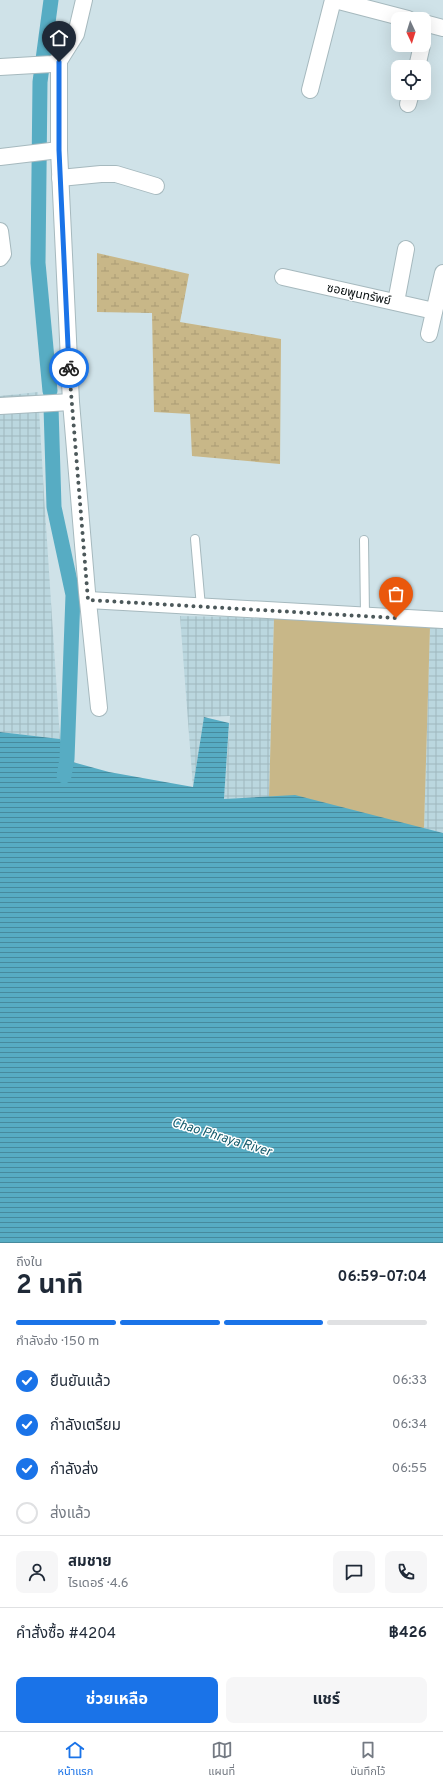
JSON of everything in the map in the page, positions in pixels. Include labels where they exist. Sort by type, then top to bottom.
[{"type":"street","points":[[84,0],[76,34],[56,63],[54,151],[60,178],[71,402],[99,708]]},
{"type":"street","points":[[310,90],[334,0],[391,15]]},
{"type":"street","points":[[431,27],[443,28]]},
{"type":"street","points":[[0,67],[56,63]]},
{"type":"street","points":[[0,157],[54,151]]},
{"type":"street","points":[[60,178],[116,174],[156,186]]},
{"type":"street","points":[[0,231],[3,254],[0,258]]},
{"type":"street","points":[[396,302],[406,249]]},
{"type":"street","points":[[429,334],[443,273]]},
{"type":"street","name":"ซอยพูนทรัพย์","points":[[283,278],[434,311]]},
{"type":"street","points":[[0,406],[71,402]]},
{"type":"street","points":[[88,600],[443,620]]},
{"type":"lane","points":[[195,539],[201,607]]},
{"type":"lane","points":[[364,540],[365,616]]},
{"type":"shaded area","points":[[38,392],[60,739],[0,732],[0,396]]},
{"type":"shaded area","points":[[180,616],[274,618],[269,797],[224,799],[230,716],[204,717],[193,787]]},
{"type":"shaded area","points":[[430,627],[443,628],[443,833],[424,829]]},
{"type":"green space","points":[[97,253],[189,274],[180,322],[281,339],[280,464],[192,456],[190,414],[154,412],[152,313],[97,312]]},
{"type":"green space","points":[[274,618],[430,627],[424,829],[295,796],[269,797]]},
{"type":"water","name":"Chao Phraya River","points":[[204,717],[229,723],[224,799],[295,795],[443,833],[443,1243],[0,1243],[0,732],[60,739],[69,761],[109,772],[193,787]]},
{"type":"waterway","points":[[50,391],[38,263],[40,82],[51,0]]},
{"type":"waterway","points":[[51,407],[54,507],[73,595],[67,759],[64,776]]},
{"type":"way so far","points":[[69,368],[86,592],[88,600],[396,618]]},
{"type":"route","points":[[59,62],[59,150],[69,368]]}]
